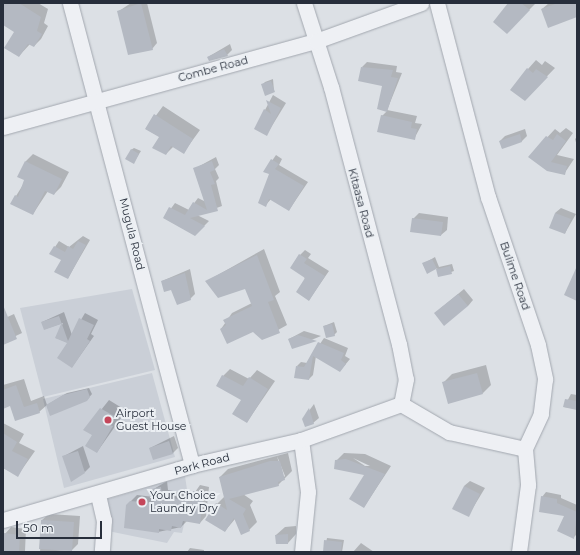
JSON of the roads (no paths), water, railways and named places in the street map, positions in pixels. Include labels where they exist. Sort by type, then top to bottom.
[{"type":"street","name":"Mugula Road","points":[[70,3],[99,101],[192,466]]},
{"type":"street","name":"Kitaasa Road","points":[[304,3],[316,41],[399,344],[406,378],[401,404]]},
{"type":"street","name":"Combe Road","points":[[3,127],[316,41],[421,3]]},
{"type":"street","name":"Bulime Road","points":[[437,3],[488,196],[538,344],[544,392],[541,414],[525,450],[528,485],[519,552]]},
{"type":"street","points":[[401,404],[449,432],[525,450]]},
{"type":"street","name":"Park Road","points":[[3,520],[98,495],[192,466],[301,440],[401,404]]},
{"type":"street","points":[[301,440],[308,492],[302,552]]},
{"type":"street","points":[[98,495],[104,520],[102,552]]},
{"type":"place","name":"Airport Guest House","points":[[108,420]]},
{"type":"place","name":"Your Choice Laundry Dry","points":[[142,502]]}]
